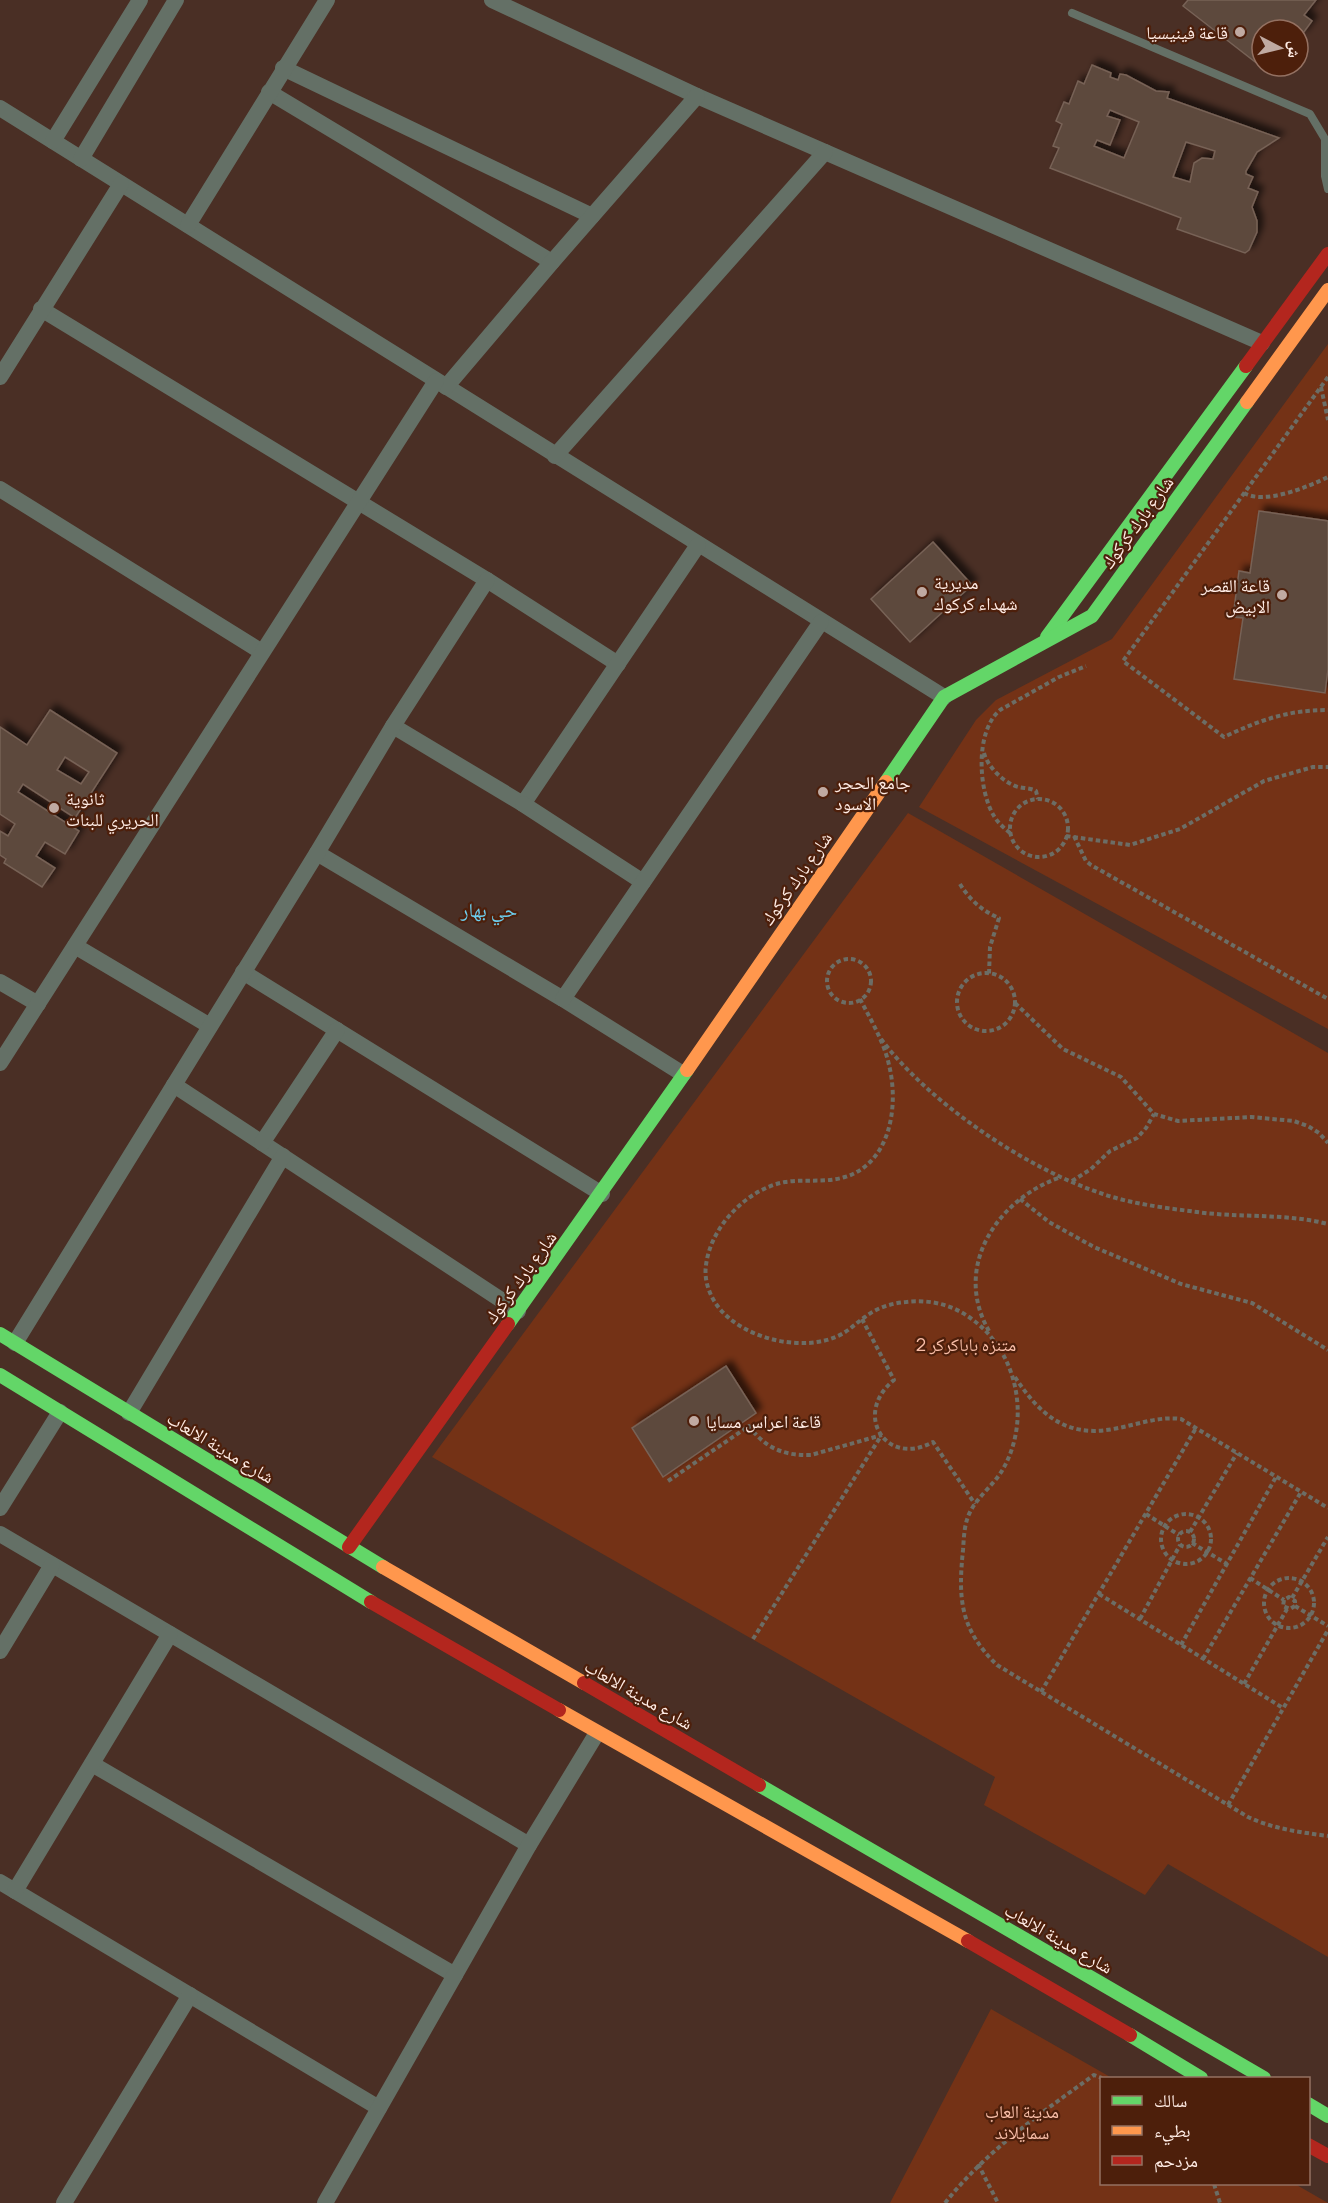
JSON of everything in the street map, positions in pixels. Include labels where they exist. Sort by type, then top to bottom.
[{"type":"main road","points":[[1043,643],[1328,254]]},
{"type":"main road","name":"شارع بارك كركوك","points":[[349,1547],[602,1194],[944,697],[1092,616],[1328,290]]},
{"type":"main road","name":"شارع مدينة الالعاب","points":[[0,1334],[129,1413],[219,1489],[420,1632],[597,1733],[739,1792],[1260,2077]]},
{"type":"main road","name":"شارع مدينة الالعاب","points":[[0,1376],[60,1412],[219,1489],[349,1547],[1198,2077]]},
{"type":"main road","points":[[1310,2105],[1328,2116]]},
{"type":"main road","points":[[1310,2146],[1328,2156]]},
{"type":"street","points":[[53,141],[140,0]]},
{"type":"street","points":[[81,159],[176,0]]},
{"type":"street","points":[[188,225],[327,0]]},
{"type":"street","points":[[492,0],[697,96],[1262,343]]},
{"type":"street","points":[[283,68],[592,216]]},
{"type":"street","points":[[269,92],[552,262]]},
{"type":"street","points":[[0,1063],[358,502],[441,384],[552,262],[697,96]]},
{"type":"street","points":[[1,112],[53,141],[944,697]]},
{"type":"street","points":[[555,456],[825,152]]},
{"type":"street","points":[[0,377],[122,184]]},
{"type":"street","points":[[41,309],[487,580],[618,664]]},
{"type":"street","points":[[0,489],[262,652]]},
{"type":"street","points":[[523,804],[698,545]]},
{"type":"street","points":[[15,1343],[318,853],[393,726],[487,580]]},
{"type":"street","points":[[563,999],[821,622]]},
{"type":"street","points":[[393,726],[523,804],[643,882]]},
{"type":"street","points":[[318,853],[563,999],[683,1074]]},
{"type":"street","points":[[75,946],[210,1026]]},
{"type":"street","points":[[243,972],[602,1194]]},
{"type":"street","points":[[0,982],[38,1004]]},
{"type":"street","points":[[262,1143],[337,1030]]},
{"type":"street","points":[[174,1084],[518,1311]]},
{"type":"street","points":[[129,1413],[282,1156]]},
{"type":"street","points":[[0,1508],[60,1412]]},
{"type":"street","points":[[0,1534],[529,1845]]},
{"type":"street","points":[[0,1651],[52,1565]]},
{"type":"street","points":[[15,1891],[170,1634]]},
{"type":"street","points":[[325,2203],[529,1845],[597,1733]]},
{"type":"street","points":[[92,1764],[455,1975]]},
{"type":"street","points":[[0,1882],[379,2108]]},
{"type":"street","points":[[64,2203],[190,1995]]},
{"type":"lane","points":[[1072,13],[1310,114],[1325,139],[1325,176],[1328,189]]},
{"type":"path","points":[[1328,376],[1123,661],[1224,737],[1273,716],[1301,710],[1328,710]]},
{"type":"path","points":[[1321,386],[1328,420]]},
{"type":"path","points":[[1244,493],[1251,497],[1273,496],[1328,477]]},
{"type":"path","points":[[1010,832],[1013,814],[1026,801],[1038,799],[1053,803],[1060,809],[1066,817],[1068,826],[1062,845],[1055,852],[1036,857],[1019,849],[1010,832],[996,820],[987,801],[982,774],[987,726],[991,717],[1059,678],[1086,666]]},
{"type":"path","points":[[984,746],[987,761],[997,773],[1009,784],[1036,791],[1038,799]]},
{"type":"path","points":[[1066,836],[1130,845],[1180,829],[1264,781],[1313,767],[1328,767]]},
{"type":"path","points":[[1074,836],[1086,861],[1091,865],[1328,999]]},
{"type":"path","points":[[960,884],[965,894],[982,909],[999,918],[990,947],[989,974]]},
{"type":"path","points":[[850,959],[857,961],[868,971],[870,986],[867,993],[860,999],[850,1003],[843,1002],[832,995],[827,975],[836,963],[850,959]]},
{"type":"path","points":[[989,974],[1005,981],[1014,994],[1015,1003],[1008,1020],[994,1030],[976,1029],[962,1018],[957,1001],[963,986],[975,975],[989,974]]},
{"type":"path","points":[[860,999],[889,1063],[892,1096],[889,1129],[878,1151],[862,1169],[849,1176],[831,1181],[786,1182],[771,1186],[747,1201],[726,1220],[708,1251],[705,1268],[712,1298],[723,1313],[750,1332],[786,1341],[824,1340],[838,1336],[874,1311],[895,1304],[933,1302],[962,1312],[986,1330],[997,1344]]},
{"type":"path","points":[[1015,1003],[1063,1049],[1121,1077],[1154,1114],[1178,1121],[1251,1117],[1294,1121],[1308,1125],[1328,1143]]},
{"type":"path","points":[[876,1031],[901,1064],[920,1083],[992,1137],[1062,1177],[1104,1195],[1199,1213],[1290,1217],[1328,1224]]},
{"type":"path","points":[[1072,1181],[1091,1169],[1110,1151],[1142,1135],[1154,1114]]},
{"type":"path","points":[[1062,1177],[1042,1185],[1020,1199],[997,1221],[979,1259],[975,1288],[977,1302],[985,1324],[1011,1371],[1031,1400],[1052,1420],[1065,1426],[1095,1431],[1112,1430],[1169,1418],[1181,1419],[1328,1508]]},
{"type":"path","points":[[1020,1199],[1049,1222],[1094,1247],[1181,1284],[1252,1303],[1328,1350]]},
{"type":"path","points":[[862,1319],[894,1380],[879,1395],[875,1404],[876,1426],[882,1436],[899,1448],[911,1450],[923,1448],[933,1442],[975,1504]]},
{"type":"path","points":[[1011,1371],[1018,1404],[1015,1436],[998,1478],[975,1504],[966,1522],[964,1536],[961,1583],[963,1613],[976,1642],[997,1665],[1228,1805],[1267,1826],[1285,1831],[1328,1836]]},
{"type":"path","points":[[668,1481],[749,1426],[760,1441],[768,1446],[787,1454],[799,1455],[811,1455],[882,1436]]},
{"type":"path","points":[[1041,1692],[1196,1428]]},
{"type":"path","points":[[753,1639],[882,1436]]},
{"type":"path","points":[[1190,1532],[1237,1453]]},
{"type":"path","points":[[1181,1645],[1276,1477]]},
{"type":"path","points":[[1203,1659],[1301,1492]]},
{"type":"path","points":[[1146,1514],[1179,1535]]},
{"type":"path","points":[[1183,1514],[1198,1517],[1204,1522],[1211,1537],[1207,1552],[1202,1558],[1188,1564],[1172,1560],[1162,1549],[1164,1526],[1169,1520],[1183,1514]]},
{"type":"path","points":[[1140,1619],[1180,1545],[1179,1535],[1184,1531],[1190,1532],[1194,1537],[1192,1543],[1187,1547],[1180,1545]]},
{"type":"path","points":[[1292,1598],[1328,1537]]},
{"type":"path","points":[[1192,1543],[1227,1564]]},
{"type":"path","points":[[1250,1578],[1284,1599],[1292,1598]]},
{"type":"path","points":[[1295,1578],[1302,1581],[1314,1596],[1315,1603],[1311,1616],[1302,1625],[1296,1627],[1277,1625],[1265,1609],[1264,1603],[1268,1590],[1279,1579],[1295,1578]]},
{"type":"path","points":[[1099,1594],[1283,1708]]},
{"type":"path","points":[[1244,1684],[1287,1609],[1290,1610],[1294,1606],[1295,1602],[1292,1598]]},
{"type":"path","points":[[1284,1599],[1283,1606],[1287,1609]]},
{"type":"path","points":[[1228,1805],[1328,1628],[1294,1606]]},
{"type":"path","points":[[945,2203],[978,2164],[1044,2111],[1094,2075],[1100,2078]]},
{"type":"path","points":[[978,2164],[998,2203]]},
{"type":"path","points":[[1214,2185],[1220,2203]]},
{"type":"green space","points":[[1328,344],[1328,1029],[919,807],[976,720],[996,700],[1112,639]]},
{"type":"green space","name":"متنزه باباكركر 2","points":[[908,813],[1328,1053],[1328,1957],[1168,1864],[1145,1895],[984,1805],[995,1777],[432,1457]]},
{"type":"green space","name":"مدينة العاب سمايلاند","points":[[991,2009],[1110,2077],[1100,2077],[1100,2185],[1297,2185],[1328,2203],[890,2203]]},
{"type":"building","name":"قاعة فينيسيا","points":[[1188,0],[1316,0],[1304,15],[1308,18],[1250,18],[1250,58],[1183,6]]},
{"type":"building","points":[[1092,65],[1111,73],[1110,77],[1118,80],[1120,74],[1126,75],[1156,91],[1169,92],[1167,98],[1279,138],[1257,152],[1246,171],[1246,174],[1253,177],[1248,188],[1258,192],[1252,207],[1257,221],[1257,232],[1249,250],[1245,253],[1177,229],[1181,218],[1050,168],[1059,148],[1053,146],[1062,124],[1056,121],[1064,102],[1069,104],[1078,81],[1084,84]],"holes":[[[1110,110],[1139,122],[1124,158],[1094,146],[1097,140],[1110,145],[1120,120],[1107,116]],[[1186,142],[1215,151],[1213,159],[1202,158],[1194,163],[1190,182],[1173,177]]]},
{"type":"building","name":"قاعة القصر الابيض","points":[[1259,511],[1328,521],[1328,669],[1325,693],[1234,679],[1243,618],[1233,617],[1239,571],[1250,573]]},
{"type":"building","name":"مديرية شهداء كركوك","points":[[933,542],[972,585],[910,642],[871,599]]},
{"type":"building","name":"ثانوية الحريري للبنات","points":[[50,710],[117,753],[75,818],[23,784],[18,792],[79,831],[65,854],[45,842],[36,856],[55,868],[42,887],[4,863],[6,859],[0,855],[0,831],[8,836],[15,824],[0,814],[0,727],[27,745]],"holes":[[[65,757],[89,772],[81,784],[57,770]]]},
{"type":"building","name":"قاعة اعراس مسايا","points":[[726,1366],[756,1413],[663,1477],[632,1428]]},
{"type":"traffic: fast","points":[[1047,637],[1246,366]]},
{"type":"traffic: fast","points":[[886,782],[944,697],[1092,616],[1247,402]]},
{"type":"traffic: fast","points":[[508,1324],[687,1070]]},
{"type":"traffic: fast","points":[[0,1334],[383,1567]]},
{"type":"traffic: fast","points":[[0,1375],[371,1602]]},
{"type":"traffic: fast","points":[[759,1785],[1262,2077]]},
{"type":"traffic: fast","points":[[1130,2035],[1199,2077]]},
{"type":"traffic: fast","points":[[1310,2105],[1328,2116]]},
{"type":"traffic: slow","points":[[1247,402],[1328,290]]},
{"type":"traffic: slow","points":[[687,1070],[886,782]]},
{"type":"traffic: slow","points":[[383,1567],[584,1683]]},
{"type":"traffic: slow","points":[[559,1710],[968,1941]]},
{"type":"traffic: jam","points":[[1246,366],[1328,254]]},
{"type":"traffic: jam","points":[[349,1547],[508,1324]]},
{"type":"traffic: jam","points":[[371,1602],[559,1710]]},
{"type":"traffic: jam","points":[[584,1683],[759,1785]]},
{"type":"traffic: jam","points":[[968,1941],[1130,2035]]},
{"type":"traffic: jam","points":[[1310,2146],[1328,2156]]},
{"type":"place","name":"قاعة فينيسيا","points":[[1240,32]]},
{"type":"place","name":"مديرية شهداء كركوك","points":[[922,592]]},
{"type":"place","name":"قاعة القصر الابيض","points":[[1282,595]]},
{"type":"place","name":"جامع الحجر الاسود","points":[[823,792]]},
{"type":"place","name":"ثانوية الحريري للبنات","points":[[54,808]]},
{"type":"place","name":"قاعة اعراس مسايا","points":[[694,1421]]},
{"type":"district","name":"حي بهار","points":[[489,909]]}]
